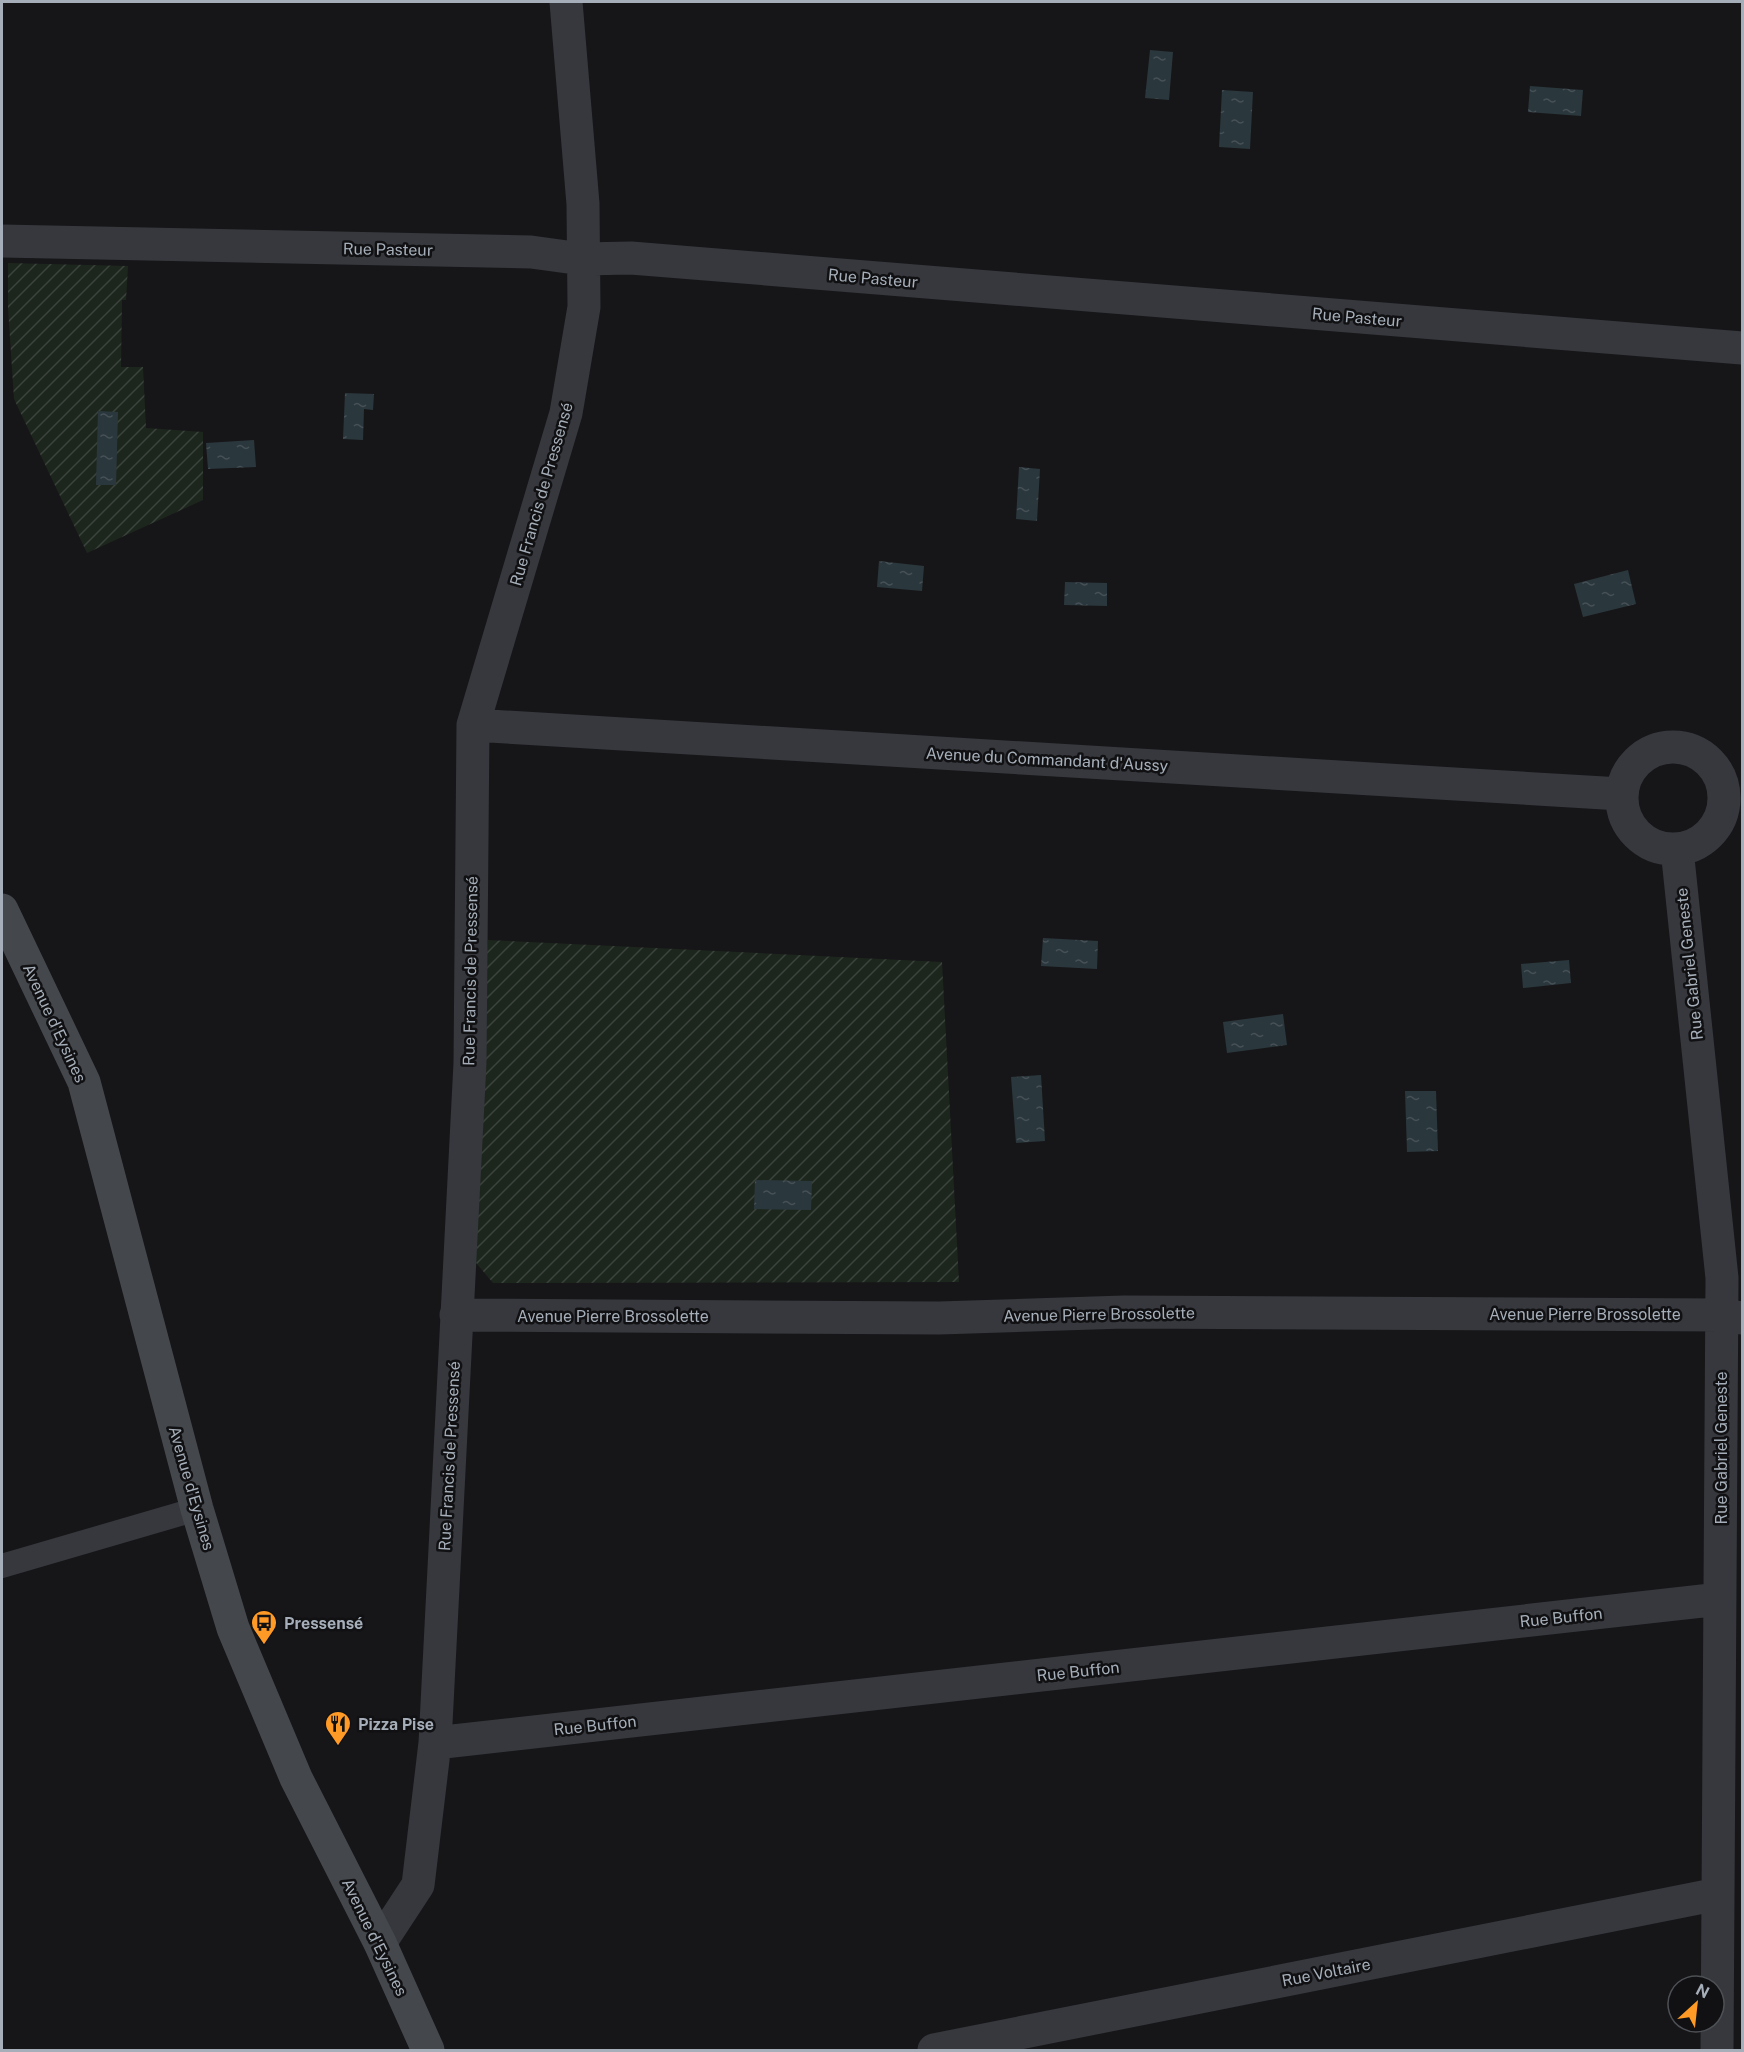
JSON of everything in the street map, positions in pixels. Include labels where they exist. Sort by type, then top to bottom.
[{"type":"street","name":"Rue Francis de Pressensé","points":[[380,1942],[418,1885],[435,1743],[470,1063],[473,725],[566,413],[584,307],[583,204],[566,2]]},
{"type":"street","name":"Rue Pasteur","points":[[2,241],[531,252],[582,259],[630,258],[1743,348]]},
{"type":"street","name":"Avenue du Commandant d'Aussy","points":[[473,725],[1621,794]]},
{"type":"street","points":[[1666,747],[1684,747],[1701,754],[1714,766],[1733,801],[1715,828],[1704,839],[1677,849],[1659,847],[1637,833],[1623,812],[1621,794],[1626,777],[1636,762],[1650,752],[1666,747]]},
{"type":"street","name":"Rue Gabriel Geneste","points":[[1677,849],[1722,1278],[1732,1316],[1720,1599],[1717,2050]]},
{"type":"street","name":"Avenue d'Eysines","points":[[2,910],[84,1082],[197,1509],[233,1628],[291,1767],[380,1942],[428,2050]]},
{"type":"street","name":"Avenue Pierre Brossolette","points":[[456,1315],[939,1318],[1124,1311],[1732,1316]]},
{"type":"street","name":"Rue Buffon","points":[[435,1743],[1720,1599]]},
{"type":"street","name":"Rue Voltaire","points":[[934,2050],[1718,1894]]},
{"type":"lane","points":[[2,1566],[197,1509]]},
{"type":"shaded area","points":[[8,263],[128,266],[126,300],[122,300],[121,367],[143,367],[146,428],[203,432],[203,500],[87,553],[14,399],[8,308]]},
{"type":"shaded area","points":[[488,940],[942,962],[959,1282],[493,1283],[471,1257],[480,1027]]},
{"type":"water","points":[[1150,50],[1173,52],[1169,100],[1145,98]]},
{"type":"water","points":[[1530,86],[1583,90],[1581,116],[1528,112]]},
{"type":"water","points":[[1222,90],[1253,92],[1250,149],[1219,147]]},
{"type":"water","points":[[345,393],[374,394],[373,410],[364,409],[363,440],[343,439]]},
{"type":"water","points":[[98,411],[118,412],[116,485],[96,485]]},
{"type":"water","points":[[254,440],[256,467],[208,469],[206,443]]},
{"type":"water","points":[[1019,467],[1040,469],[1037,521],[1016,519]]},
{"type":"water","points":[[879,561],[924,566],[922,591],[877,587]]},
{"type":"water","points":[[1628,570],[1636,604],[1583,617],[1574,584]]},
{"type":"water","points":[[1065,582],[1107,583],[1107,606],[1064,605]]},
{"type":"water","points":[[1043,938],[1098,941],[1097,969],[1041,966]]},
{"type":"water","points":[[1569,960],[1571,983],[1523,988],[1521,964]]},
{"type":"water","points":[[1283,1014],[1287,1045],[1227,1053],[1223,1022]]},
{"type":"water","points":[[1041,1075],[1045,1141],[1016,1143],[1011,1077]]},
{"type":"water","points":[[1405,1091],[1436,1091],[1438,1151],[1407,1152]]},
{"type":"water","points":[[755,1180],[812,1181],[811,1210],[754,1209]]},
{"type":"place","name":"Pressensé","points":[[264,1646]]},
{"type":"place","name":"Pizza Pise","points":[[338,1747]]}]
